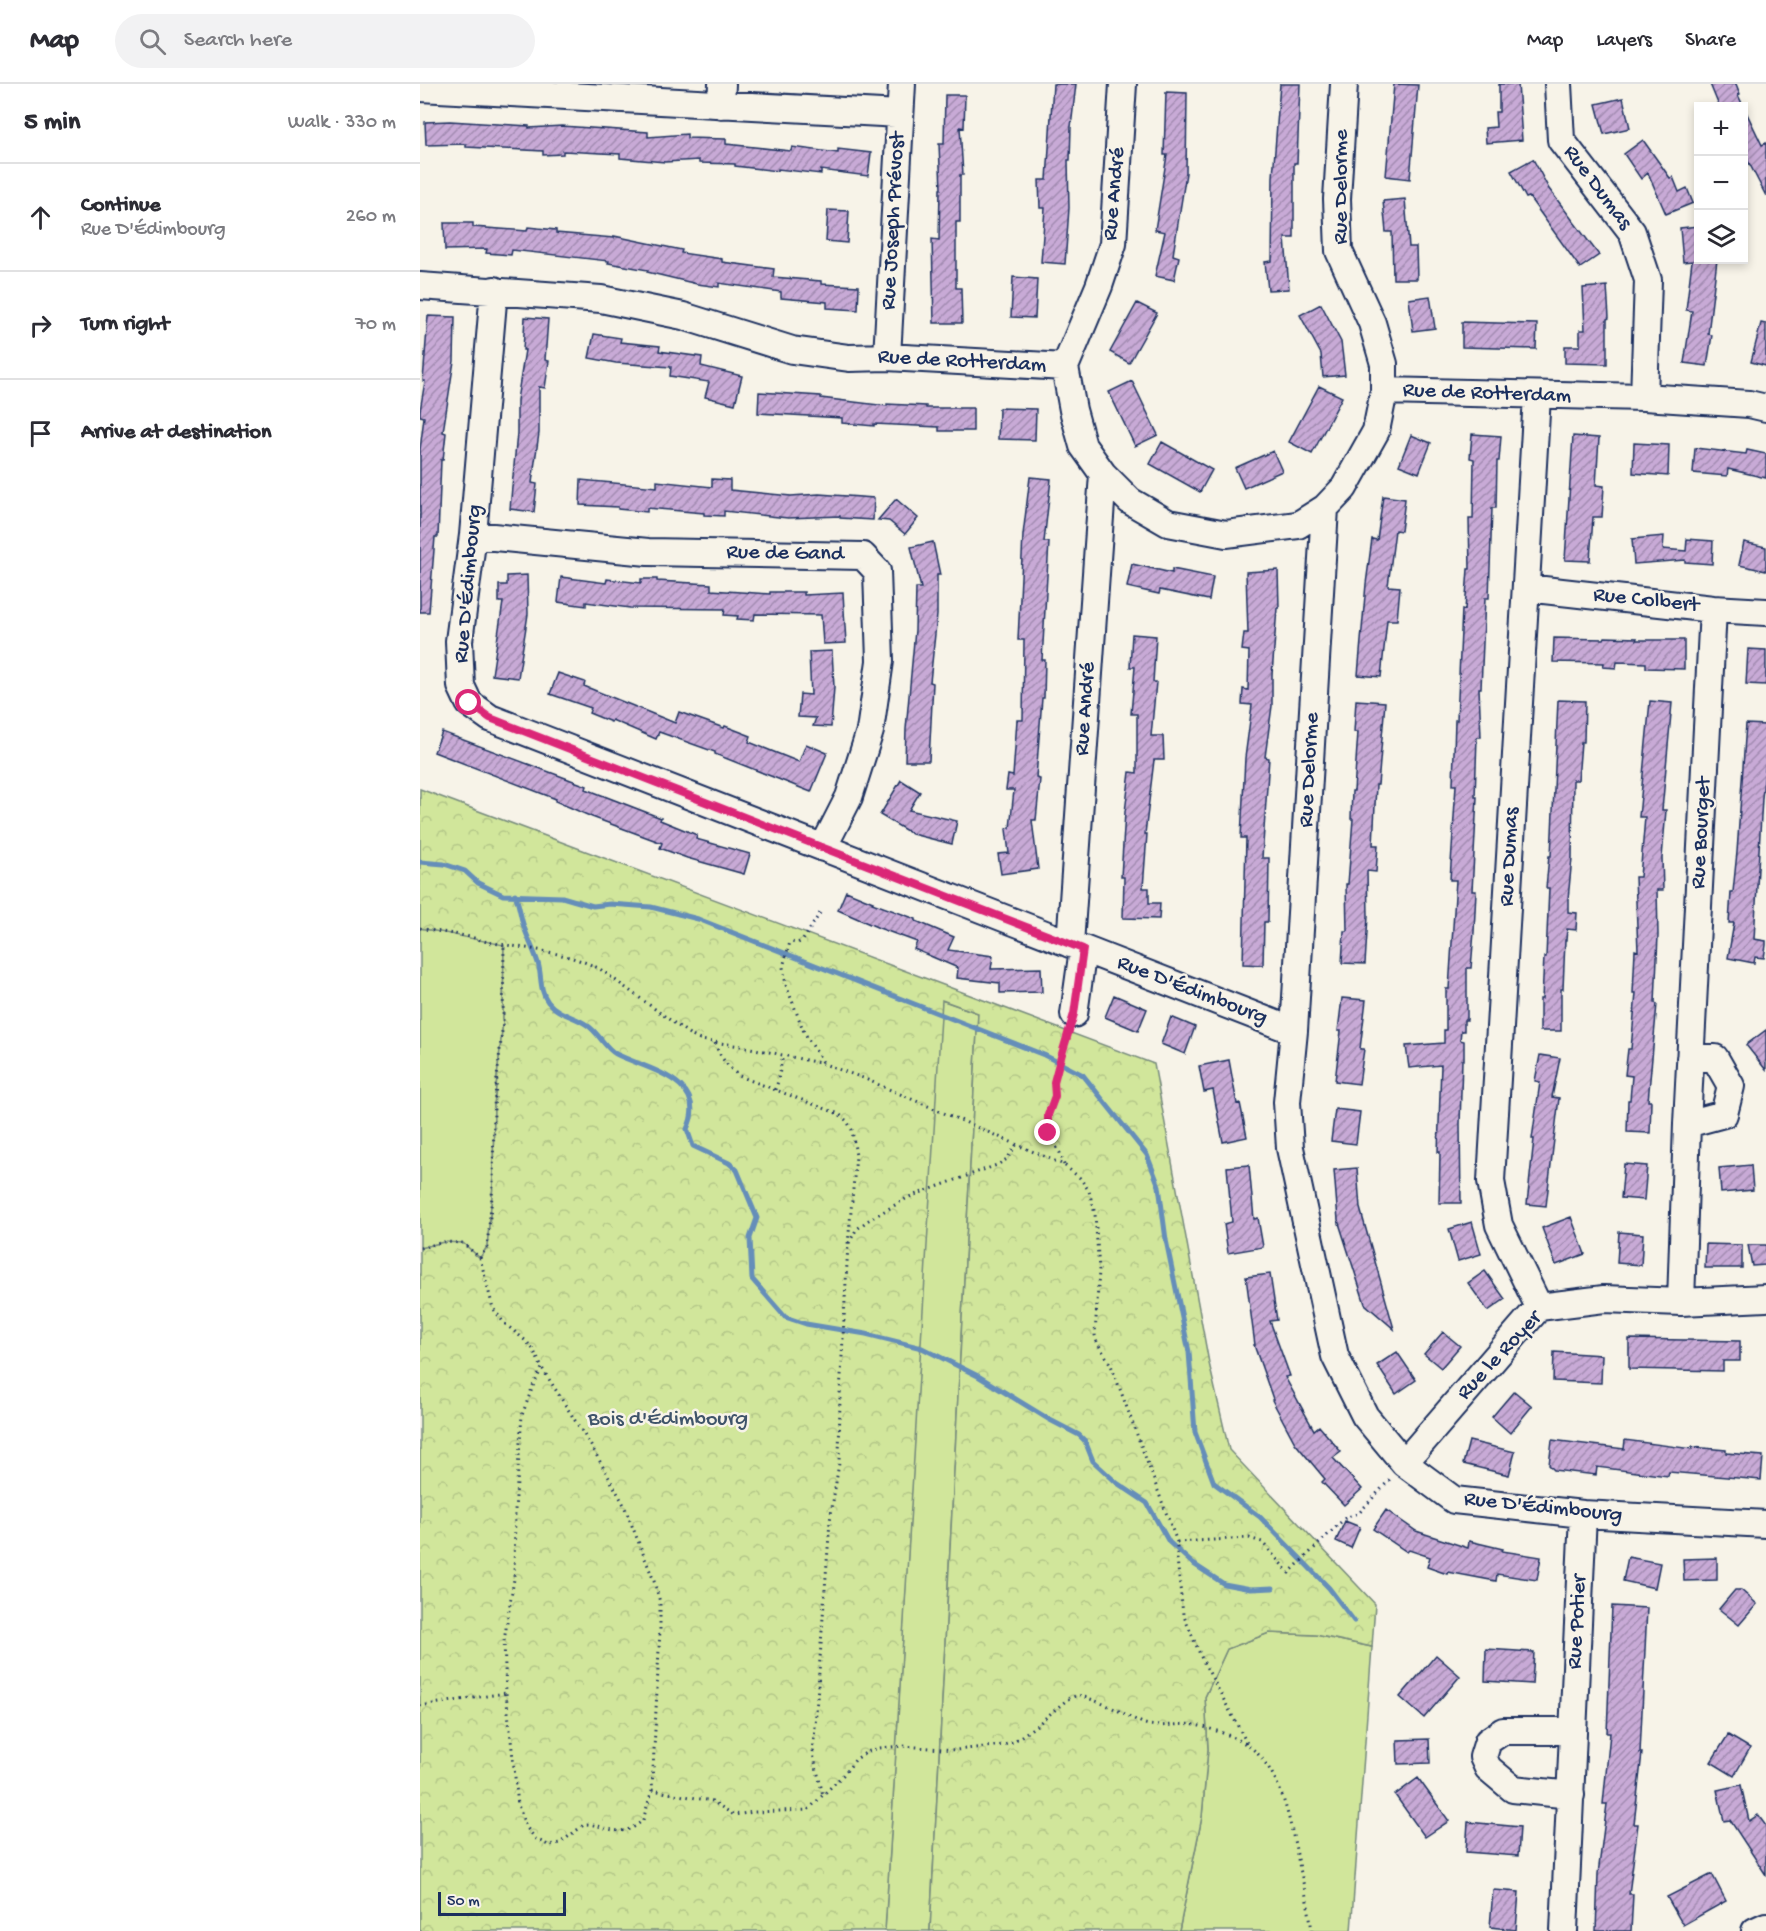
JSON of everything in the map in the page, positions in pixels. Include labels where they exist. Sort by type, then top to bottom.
[{"type":"street","name":"Rue Joseph Prévost","points":[[887,357],[902,84]]},
{"type":"street","name":"Rue André","points":[[1065,367],[1099,286],[1113,244],[1123,84]]},
{"type":"street","name":"Rue Delorme","points":[[1344,84],[1337,199],[1340,251],[1372,323],[1384,364],[1384,391]]},
{"type":"street","name":"Rue Dumas","points":[[1557,84],[1561,140],[1632,232],[1648,280],[1644,397]]},
{"type":"street","points":[[420,88],[721,95],[900,114]]},
{"type":"street","name":"Rue de Rotterdam","points":[[420,286],[601,298],[683,316],[792,350],[849,358],[887,357],[1065,367],[1083,446],[1102,474],[1130,501],[1168,523],[1226,534],[1298,525],[1325,508],[1344,488],[1376,431],[1384,391],[1644,397],[1749,404],[1766,408]]},
{"type":"street","name":"Rue D'Édimbourg","points":[[494,290],[473,535],[459,641],[461,686],[469,703],[490,718],[1294,1031],[1287,1102],[1290,1148],[1335,1356],[1365,1416],[1404,1463],[1454,1500],[1583,1514],[1766,1524]]},
{"type":"street","name":"Rue Dumas","points":[[1538,396],[1491,1181],[1499,1226],[1539,1307]]},
{"type":"street","name":"Rue André","points":[[1074,1014],[1102,474]]},
{"type":"street","name":"Rue Delorme","points":[[1294,1031],[1325,508]]},
{"type":"street","name":"Rue de Gand","points":[[473,535],[648,552],[863,556],[877,571],[880,661],[870,731],[849,797],[823,848]]},
{"type":"street","name":"Rue Colbert","points":[[1526,588],[1713,609],[1766,612]]},
{"type":"street","name":"Rue Bourget","points":[[1681,1302],[1690,1058],[1713,609]]},
{"type":"street","points":[[1687,1124],[1724,1114],[1731,1086],[1715,1058],[1690,1058]]},
{"type":"street","name":"Rue le Royer","points":[[1404,1463],[1539,1307],[1604,1299],[1681,1302],[1766,1298]]},
{"type":"street","name":"Rue Potier","points":[[1564,1931],[1583,1514]]},
{"type":"street","points":[[1571,1795],[1513,1790],[1488,1768],[1483,1757],[1488,1741],[1503,1731],[1573,1731]]},
{"type":"street","points":[[1755,1931],[1766,1926]]},
{"type":"path","points":[[820,913],[803,940],[798,943],[790,942],[784,961],[785,979],[792,1003],[804,1032],[824,1064]]},
{"type":"path","points":[[420,928],[561,954],[585,961],[600,969],[700,1040],[824,1064],[863,1078],[1064,1165],[1080,1178],[1089,1191],[1095,1214],[1099,1270],[1095,1335],[1097,1342],[1112,1365],[1177,1542],[1183,1614],[1202,1659],[1248,1745],[1265,1763],[1287,1809],[1309,1905],[1312,1931]]},
{"type":"path","points":[[480,1258],[487,1247],[493,1186],[494,1106],[503,1022],[504,944]]},
{"type":"path","points":[[1064,1165],[1048,1133],[1048,1115],[1055,1096],[1054,1082],[1074,1014]]},
{"type":"path","points":[[715,1043],[718,1054],[739,1076],[839,1114],[852,1130],[856,1156],[848,1244],[840,1394],[839,1463],[830,1521],[813,1754],[823,1795]]},
{"type":"path","points":[[776,1090],[783,1055]]},
{"type":"path","points":[[848,1244],[856,1230],[867,1221],[918,1193],[997,1165],[1007,1159],[1017,1144]]},
{"type":"path","points":[[420,1248],[444,1242],[463,1243],[480,1258],[493,1308],[504,1323],[526,1341],[593,1449],[623,1503],[660,1602],[652,1790],[643,1820],[627,1830],[615,1832],[585,1824],[560,1843],[548,1845],[536,1839],[526,1827],[518,1805],[506,1693],[504,1641],[514,1579],[515,1510],[522,1415],[542,1368]]},
{"type":"path","points":[[1177,1542],[1249,1538],[1262,1542],[1289,1573],[1345,1518],[1359,1513],[1404,1463]]},
{"type":"path","points":[[420,1706],[506,1693]]},
{"type":"path","points":[[652,1790],[712,1801],[734,1815],[754,1812],[800,1812],[814,1806],[856,1759],[867,1752],[891,1746],[956,1750],[1004,1746],[1037,1725],[1073,1696],[1086,1697],[1143,1724],[1156,1726],[1189,1723],[1248,1745]]},
{"type":"green space","name":"Bois d'Édimbourg","points":[[420,789],[1154,1064],[1209,1363],[1229,1450],[1375,1604],[1372,1647],[1316,1635],[1269,1633],[1227,1649],[1205,1697],[1208,1749],[1202,1817],[1179,1931],[930,1931],[978,1013],[942,1000],[885,1931],[420,1931],[420,1248],[444,1242],[463,1243],[480,1258],[487,1247],[493,1186],[494,1106],[503,1022],[504,945],[420,928]]},
{"type":"green space","points":[[420,928],[504,944],[503,1022],[494,1106],[493,1186],[487,1247],[480,1258],[444,1242],[420,1248]]},
{"type":"green space","points":[[941,1000],[978,1013],[930,1931],[885,1931]]},
{"type":"green space","points":[[1269,1633],[1316,1635],[1372,1647],[1351,1931],[1179,1931],[1202,1817],[1208,1749],[1205,1697],[1227,1649]]},
{"type":"building","points":[[1053,84],[1076,84],[1070,160],[1068,160],[1069,208],[1065,264],[1041,262],[1045,208],[1040,208],[1039,180],[1047,180]]},
{"type":"building","points":[[1280,84],[1300,84],[1297,163],[1294,163],[1294,238],[1285,238],[1289,289],[1268,290],[1265,262],[1272,261],[1273,177]]},
{"type":"building","points":[[1394,84],[1418,85],[1410,179],[1386,176]]},
{"type":"building","points":[[1499,84],[1518,84],[1522,140],[1486,143],[1485,128],[1496,127],[1495,112],[1499,112]]},
{"type":"building","points":[[1710,84],[1736,84],[1741,102],[1717,102]]},
{"type":"building","points":[[1166,92],[1187,93],[1186,173],[1173,255],[1179,257],[1174,280],[1155,276],[1165,232],[1155,230],[1167,155],[1164,155]]},
{"type":"building","points":[[945,95],[965,95],[964,128],[960,127],[963,175],[960,175],[960,222],[956,222],[956,288],[961,288],[962,323],[934,323],[932,239],[939,240],[941,189],[939,144],[944,144]]},
{"type":"building","points":[[1623,98],[1630,128],[1604,134],[1596,104]]},
{"type":"building","points":[[1748,116],[1762,145],[1766,143],[1766,196],[1748,161]]},
{"type":"building","points":[[450,121],[529,126],[529,128],[562,126],[648,132],[648,137],[687,134],[687,138],[726,139],[726,144],[791,151],[792,147],[838,153],[838,149],[871,153],[868,176],[821,170],[821,174],[778,169],[778,171],[735,166],[735,164],[699,163],[699,160],[665,162],[620,158],[620,154],[563,151],[563,154],[543,155],[543,151],[466,147],[466,144],[426,145],[425,122]]},
{"type":"building","points":[[1643,140],[1670,178],[1673,177],[1679,192],[1687,188],[1693,203],[1666,214],[1648,173],[1641,179],[1624,154]]},
{"type":"building","points":[[1533,159],[1549,189],[1599,255],[1580,268],[1529,197],[1526,198],[1511,171]]},
{"type":"building","points":[[1405,199],[1409,247],[1416,247],[1417,279],[1393,279],[1392,232],[1386,232],[1383,201]]},
{"type":"building","points":[[828,210],[849,211],[847,243],[826,241]]},
{"type":"building","points":[[444,223],[473,223],[473,227],[527,231],[528,227],[556,230],[556,233],[614,238],[614,236],[682,250],[681,253],[722,259],[722,262],[774,269],[773,277],[821,281],[821,284],[859,286],[858,310],[827,308],[827,302],[781,298],[781,292],[719,283],[719,287],[697,284],[647,272],[648,270],[608,263],[609,261],[512,250],[511,255],[486,253],[487,249],[445,250]]},
{"type":"building","points":[[1694,226],[1694,264],[1717,264],[1708,334],[1712,335],[1707,366],[1684,363],[1692,311],[1686,310],[1692,261],[1683,262],[1680,228]]},
{"type":"building","points":[[1013,277],[1037,279],[1035,318],[1011,317]]},
{"type":"building","points":[[1607,286],[1609,318],[1607,319],[1607,364],[1565,363],[1565,346],[1580,346],[1580,330],[1585,330],[1583,288]]},
{"type":"building","points":[[1430,296],[1435,328],[1413,331],[1409,299]]},
{"type":"building","points":[[1137,303],[1157,313],[1129,363],[1110,352]]},
{"type":"building","points":[[1321,304],[1341,342],[1345,375],[1323,377],[1321,354],[1300,315]]},
{"type":"building","points":[[428,316],[455,317],[454,361],[443,432],[446,433],[443,460],[441,460],[438,537],[435,537],[429,612],[420,612],[420,450],[424,417],[420,416],[420,411],[425,381],[423,381]]},
{"type":"building","points":[[525,317],[548,319],[545,360],[549,361],[545,388],[539,387],[539,433],[532,483],[537,484],[534,512],[510,509],[517,433],[517,400],[525,350],[523,350]]},
{"type":"building","points":[[1462,322],[1537,324],[1536,349],[1462,347]]},
{"type":"building","points":[[1761,323],[1766,324],[1766,366],[1751,362]]},
{"type":"building","points":[[594,334],[621,338],[620,342],[660,346],[659,351],[702,357],[701,366],[742,376],[735,404],[705,397],[709,382],[670,376],[671,367],[616,363],[589,358]]},
{"type":"building","points":[[1132,381],[1158,435],[1135,446],[1109,392]]},
{"type":"building","points":[[1319,386],[1342,397],[1312,454],[1289,442]]},
{"type":"building","points":[[759,392],[821,396],[821,398],[887,406],[887,404],[926,406],[926,408],[973,408],[973,431],[939,431],[939,427],[874,424],[874,426],[842,423],[842,418],[758,413]]},
{"type":"building","points":[[999,408],[1036,409],[1035,440],[998,439]]},
{"type":"building","points":[[1472,434],[1501,436],[1499,461],[1497,461],[1496,508],[1492,508],[1489,598],[1485,598],[1481,688],[1479,688],[1481,737],[1477,737],[1475,797],[1477,797],[1472,891],[1476,891],[1474,932],[1471,968],[1467,968],[1467,1020],[1464,1020],[1464,1031],[1461,1031],[1460,1040],[1464,1041],[1460,1124],[1461,1203],[1439,1203],[1441,1065],[1409,1068],[1406,1046],[1444,1043],[1444,1030],[1446,1030],[1446,989],[1449,989],[1456,880],[1450,880],[1456,785],[1453,785],[1455,720],[1457,720],[1462,609],[1465,610],[1468,569],[1470,569],[1469,519],[1473,519],[1474,459],[1470,458]]},
{"type":"building","points":[[1411,435],[1431,443],[1419,473],[1399,465]]},
{"type":"building","points":[[1573,436],[1599,438],[1596,485],[1604,486],[1602,517],[1593,517],[1590,561],[1565,560]]},
{"type":"building","points":[[1162,442],[1212,470],[1200,492],[1150,464]]},
{"type":"building","points":[[1634,443],[1669,445],[1668,476],[1633,473]]},
{"type":"building","points":[[1695,448],[1746,454],[1747,450],[1766,454],[1766,478],[1728,469],[1727,476],[1693,473]]},
{"type":"building","points":[[1273,451],[1282,471],[1244,488],[1235,468]]},
{"type":"building","points":[[1030,477],[1051,479],[1044,542],[1049,542],[1042,660],[1045,660],[1044,698],[1042,698],[1036,778],[1040,779],[1036,820],[1032,820],[1038,869],[1001,874],[998,854],[1009,853],[1006,829],[1010,828],[1014,790],[1006,790],[1008,775],[1013,776],[1017,720],[1023,720],[1024,640],[1018,640],[1023,535]]},
{"type":"building","points":[[712,479],[730,480],[730,490],[791,496],[819,494],[874,498],[873,520],[840,518],[840,516],[788,518],[724,511],[724,516],[704,515],[704,513],[647,508],[647,512],[618,509],[618,507],[580,505],[581,480],[657,487],[657,481],[712,487]]},
{"type":"building","points":[[1383,496],[1405,499],[1401,531],[1395,530],[1388,586],[1400,587],[1397,620],[1387,620],[1381,677],[1358,675],[1372,539],[1377,540]]},
{"type":"building","points":[[896,499],[918,518],[905,534],[889,521],[878,520]]},
{"type":"building","points":[[1664,536],[1663,549],[1686,551],[1687,539],[1713,541],[1712,564],[1685,562],[1685,560],[1634,564],[1632,539]]},
{"type":"building","points":[[933,542],[940,575],[937,575],[937,615],[930,682],[933,683],[929,761],[905,761],[916,588],[921,588],[911,547]]},
{"type":"building","points":[[1744,542],[1766,547],[1766,571],[1739,565]]},
{"type":"building","points":[[1132,564],[1172,573],[1172,569],[1213,577],[1209,600],[1160,590],[1159,594],[1127,587]]},
{"type":"building","points":[[1278,570],[1279,608],[1277,608],[1272,675],[1272,706],[1265,757],[1269,758],[1262,858],[1269,858],[1268,922],[1264,922],[1263,965],[1243,964],[1246,838],[1241,838],[1245,758],[1252,705],[1242,704],[1243,689],[1248,690],[1249,651],[1242,650],[1244,633],[1248,633],[1246,572]]},
{"type":"building","points":[[527,575],[528,614],[518,678],[492,675],[503,602],[499,602],[499,585],[507,585],[507,576]]},
{"type":"building","points":[[561,577],[606,583],[607,579],[641,583],[641,579],[657,579],[657,581],[711,584],[711,590],[770,594],[770,592],[804,592],[804,595],[843,593],[846,643],[823,644],[821,615],[755,614],[754,620],[737,619],[738,616],[724,615],[725,609],[630,608],[586,602],[586,606],[558,602]]},
{"type":"building","points":[[1132,634],[1156,636],[1153,682],[1156,682],[1151,736],[1163,736],[1164,760],[1154,760],[1145,834],[1147,834],[1143,888],[1149,888],[1149,903],[1160,903],[1159,919],[1123,918],[1124,877],[1121,877],[1125,812],[1130,772],[1137,773],[1137,714],[1131,714],[1135,667],[1130,667]]},
{"type":"building","points":[[1605,637],[1637,638],[1636,640],[1684,640],[1684,669],[1646,668],[1646,663],[1617,662],[1616,668],[1603,667],[1604,663],[1553,662],[1554,638],[1604,639]]},
{"type":"building","points":[[1748,649],[1766,650],[1766,685],[1746,684]]},
{"type":"building","points":[[832,651],[834,687],[831,727],[813,726],[816,718],[798,717],[800,694],[811,695],[809,652]]},
{"type":"building","points":[[558,673],[585,682],[584,686],[675,723],[679,712],[724,728],[725,726],[751,736],[749,742],[799,762],[806,744],[827,753],[811,792],[715,754],[715,752],[659,732],[656,739],[589,713],[591,708],[550,694]]},
{"type":"building","points":[[1356,700],[1385,702],[1378,785],[1376,785],[1373,845],[1378,845],[1376,872],[1367,871],[1368,916],[1365,964],[1342,963],[1344,931],[1347,931],[1346,884],[1348,884],[1353,819],[1351,819],[1352,791],[1354,791],[1358,732],[1354,732]]},
{"type":"building","points":[[1558,700],[1585,701],[1584,742],[1581,742],[1578,780],[1573,780],[1572,858],[1568,899],[1568,912],[1577,913],[1576,930],[1567,929],[1565,940],[1563,989],[1561,989],[1561,1031],[1540,1031],[1540,999],[1542,999],[1544,957],[1546,957],[1549,888],[1546,888],[1549,856],[1551,856]]},
{"type":"building","points":[[1650,701],[1672,703],[1662,810],[1666,810],[1662,858],[1663,890],[1657,890],[1655,1003],[1657,1004],[1648,1101],[1651,1101],[1650,1133],[1627,1132],[1628,1100],[1630,1100],[1632,1076],[1625,1075],[1628,1049],[1631,1049],[1636,993],[1633,993],[1635,950],[1638,951],[1635,877],[1640,877],[1645,817],[1639,817]]},
{"type":"building","points":[[1746,724],[1766,725],[1766,762],[1754,939],[1766,941],[1766,945],[1764,958],[1755,957],[1754,963],[1728,958],[1734,923],[1729,923],[1737,852]]},
{"type":"building","points":[[442,732],[587,786],[586,789],[661,818],[660,820],[697,835],[696,839],[750,854],[744,874],[660,848],[662,843],[592,817],[555,801],[556,799],[434,752]]},
{"type":"building","points":[[901,780],[920,792],[909,810],[957,821],[952,844],[912,834],[880,815]]},
{"type":"building","points":[[846,891],[954,937],[948,950],[993,956],[991,969],[1041,968],[1042,992],[1000,993],[1000,983],[957,978],[958,968],[914,949],[917,942],[838,910]]},
{"type":"building","points":[[1114,995],[1147,1009],[1138,1031],[1105,1017]]},
{"type":"building","points":[[1342,998],[1366,1000],[1360,1049],[1364,1049],[1359,1084],[1335,1081]]},
{"type":"building","points":[[1171,1017],[1195,1027],[1185,1054],[1161,1044]]},
{"type":"building","points":[[1766,1030],[1766,1070],[1746,1045]]},
{"type":"building","points":[[1540,1055],[1560,1058],[1552,1097],[1559,1098],[1546,1206],[1527,1204],[1534,1139],[1532,1139],[1540,1082],[1535,1081]]},
{"type":"building","points":[[1229,1060],[1237,1104],[1240,1103],[1247,1137],[1223,1142],[1213,1090],[1204,1092],[1199,1066]]},
{"type":"building","points":[[1335,1109],[1360,1112],[1356,1144],[1331,1141]]},
{"type":"building","points":[[1624,1164],[1647,1166],[1644,1200],[1621,1198]]},
{"type":"building","points":[[1249,1165],[1254,1219],[1258,1218],[1263,1247],[1228,1253],[1224,1224],[1232,1222],[1227,1167]]},
{"type":"building","points":[[1751,1165],[1753,1190],[1721,1193],[1719,1168]]},
{"type":"building","points":[[1357,1168],[1360,1208],[1394,1329],[1365,1304],[1338,1220],[1334,1170]]},
{"type":"building","points":[[1571,1217],[1585,1254],[1556,1265],[1542,1228]]},
{"type":"building","points":[[1472,1222],[1481,1254],[1458,1261],[1449,1229]]},
{"type":"building","points":[[1619,1232],[1643,1234],[1641,1265],[1617,1263]]},
{"type":"building","points":[[1706,1244],[1742,1245],[1742,1268],[1705,1268]]},
{"type":"building","points":[[1748,1245],[1766,1245],[1766,1265],[1752,1266]]},
{"type":"building","points":[[1485,1271],[1505,1299],[1488,1311],[1468,1283]]},
{"type":"building","points":[[1270,1274],[1277,1320],[1270,1321],[1290,1376],[1285,1377],[1314,1430],[1319,1426],[1341,1452],[1333,1458],[1362,1489],[1344,1505],[1322,1482],[1325,1479],[1295,1443],[1272,1400],[1254,1345],[1246,1277]]},
{"type":"building","points":[[1443,1332],[1460,1346],[1441,1368],[1424,1354]]},
{"type":"building","points":[[1629,1339],[1740,1341],[1740,1361],[1723,1361],[1723,1371],[1629,1369]]},
{"type":"building","points":[[1397,1352],[1416,1380],[1396,1394],[1377,1365]]},
{"type":"building","points":[[1554,1352],[1602,1355],[1601,1383],[1553,1381]]},
{"type":"building","points":[[1514,1391],[1532,1406],[1510,1433],[1492,1417]]},
{"type":"building","points":[[1552,1440],[1624,1449],[1625,1440],[1763,1456],[1761,1480],[1669,1472],[1668,1476],[1597,1467],[1596,1475],[1554,1470],[1549,1465]]},
{"type":"building","points":[[1469,1441],[1515,1452],[1509,1475],[1463,1464]]},
{"type":"building","points":[[1386,1510],[1416,1531],[1468,1548],[1469,1541],[1503,1549],[1502,1551],[1541,1557],[1537,1580],[1497,1574],[1496,1581],[1448,1572],[1447,1574],[1427,1567],[1430,1557],[1409,1550],[1407,1552],[1373,1529]]},
{"type":"building","points":[[1345,1521],[1360,1527],[1351,1548],[1336,1541]]},
{"type":"building","points":[[1628,1557],[1660,1563],[1655,1588],[1623,1581]]},
{"type":"building","points":[[1717,1558],[1717,1580],[1684,1581],[1683,1559]]},
{"type":"building","points":[[1735,1590],[1741,1590],[1757,1604],[1739,1625],[1719,1609]]},
{"type":"building","points":[[1612,1606],[1647,1608],[1640,1753],[1642,1753],[1634,1824],[1638,1824],[1629,1894],[1633,1894],[1631,1931],[1596,1931],[1598,1874],[1607,1804],[1603,1804],[1610,1733],[1607,1733]]},
{"type":"building","points":[[1486,1649],[1534,1652],[1532,1684],[1485,1681]]},
{"type":"building","points":[[1436,1655],[1460,1676],[1424,1718],[1400,1697]]},
{"type":"building","points":[[1728,1735],[1750,1748],[1734,1776],[1711,1762]]},
{"type":"building","points":[[1429,1739],[1430,1763],[1398,1764],[1397,1740]]},
{"type":"building","points":[[1418,1778],[1449,1821],[1425,1837],[1395,1795]]},
{"type":"building","points":[[1741,1785],[1749,1821],[1758,1815],[1766,1826],[1766,1875],[1730,1820],[1724,1821],[1717,1790]]},
{"type":"building","points":[[1468,1822],[1520,1827],[1518,1856],[1466,1852]]},
{"type":"building","points":[[1712,1874],[1726,1901],[1683,1925],[1667,1897]]},
{"type":"building","points":[[1493,1890],[1519,1892],[1516,1930],[1490,1927]]},
{"type":"waterway","points":[[420,862],[444,864],[465,871],[478,883],[503,895],[562,897],[593,906],[610,904],[651,907],[698,919],[1044,1055],[1083,1075],[1147,1155],[1159,1186],[1166,1240],[1189,1352],[1195,1432],[1214,1483],[1260,1517],[1329,1588],[1354,1621]]},
{"type":"waterway","points":[[515,894],[523,924],[538,963],[543,993],[548,1002],[562,1013],[587,1025],[616,1054],[658,1071],[683,1088],[690,1099],[692,1112],[687,1129],[693,1146],[729,1163],[737,1170],[757,1218],[750,1238],[752,1279],[785,1317],[806,1324],[866,1334],[922,1348],[978,1376],[1079,1435],[1085,1441],[1093,1461],[1117,1483],[1147,1503],[1169,1542],[1192,1563],[1224,1584],[1251,1589],[1273,1588]]},
{"type":"route","points":[[469,703],[490,718],[1083,949],[1074,1014],[1054,1082],[1055,1096],[1048,1115],[1048,1133]]}]
